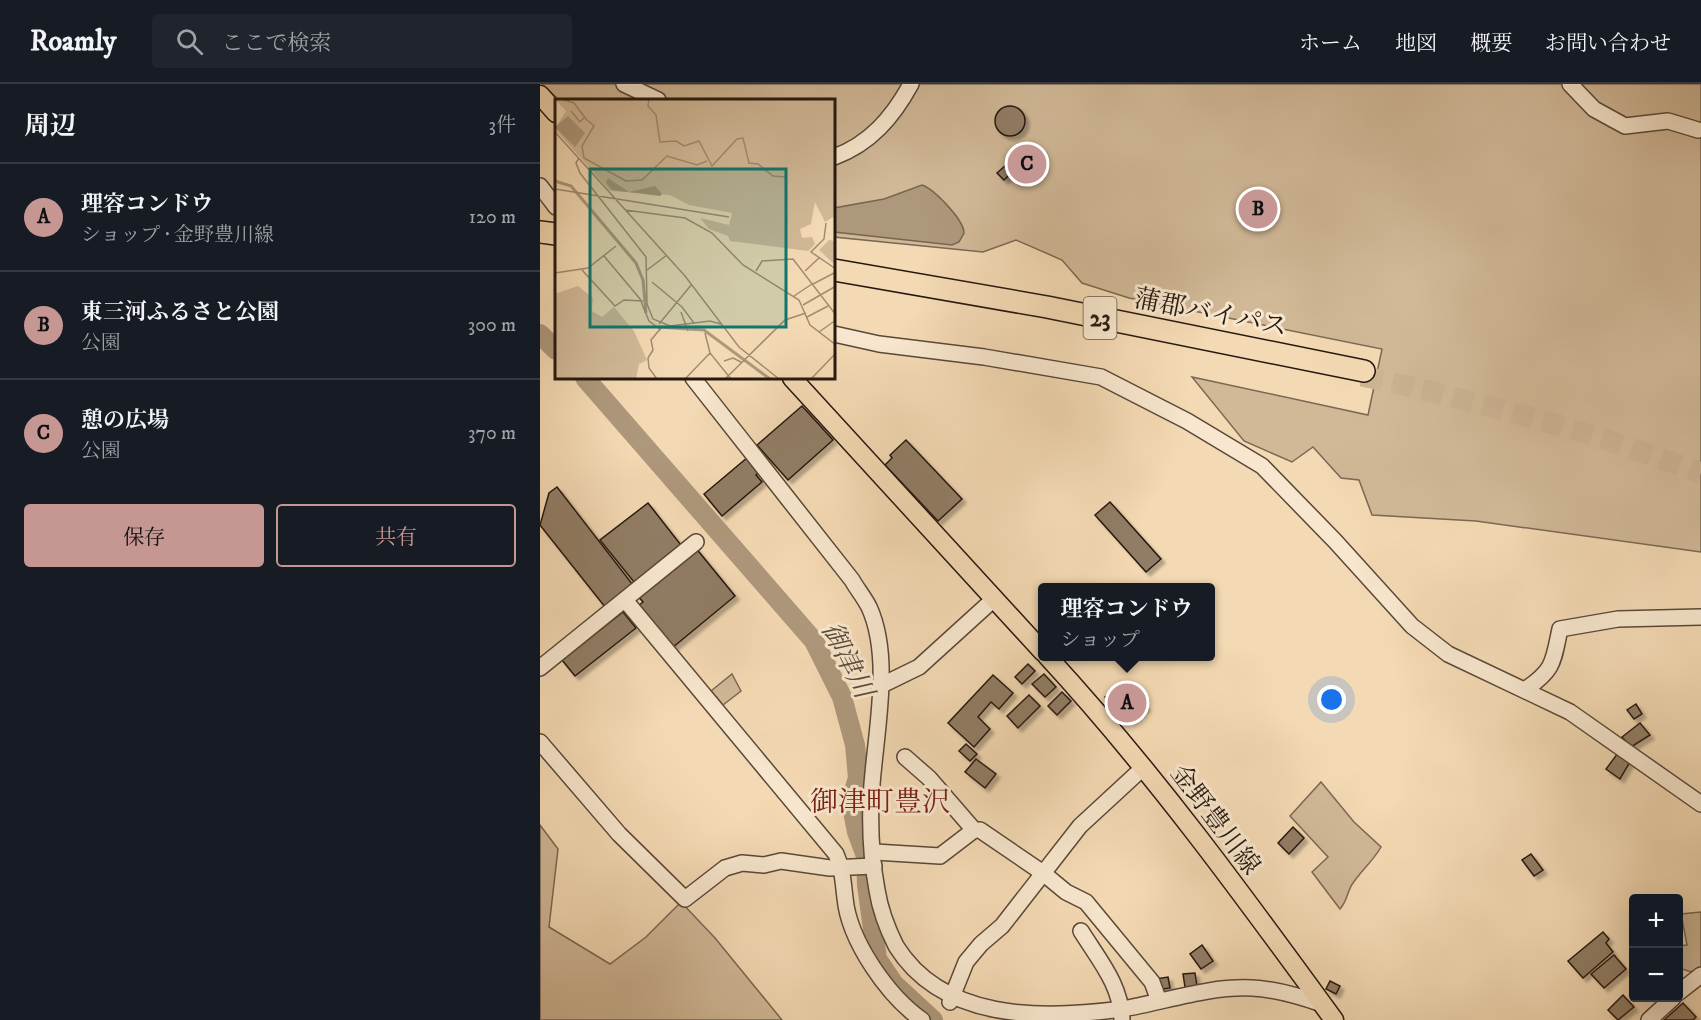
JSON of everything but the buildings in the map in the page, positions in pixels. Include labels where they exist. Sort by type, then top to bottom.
[{"type":"highway","points":[[540,232],[555,234]]},
{"type":"highway","points":[[540,237],[555,239]]},
{"type":"highway","name":"蒲郡バイパス","points":[[836,270],[1047,307],[1363,373],[836,276]]},
{"type":"main road","points":[[540,95],[555,111]]},
{"type":"main road","points":[[794,380],[1038,646]]},
{"type":"main road","name":"金野豊川線","points":[[1051,661],[1144,767],[1200,837],[1334,1020]]},
{"type":"street","points":[[624,84],[656,99]]},
{"type":"street","points":[[836,157],[866,141],[884,125],[900,105],[910,84]]},
{"type":"street","points":[[1570,84],[1594,109],[1625,126],[1668,121],[1698,130]]},
{"type":"street","points":[[540,186],[555,206]]},
{"type":"street","points":[[836,334],[879,344],[984,357],[1101,377],[1177,416],[1262,466],[1335,541],[1412,626],[1448,654],[1526,689],[1570,712],[1701,804]]},
{"type":"street","points":[[695,380],[852,580],[869,607],[878,634],[880,687],[879,741],[871,800],[873,861],[879,901],[901,954],[928,988],[971,1016],[1122,1014],[1159,1001],[1207,991],[1251,988],[1277,991],[1322,1004]]},
{"type":"street","points":[[540,668],[696,542]]},
{"type":"street","points":[[880,687],[919,667],[995,598]]},
{"type":"street","points":[[625,600],[836,854],[844,867],[846,888],[844,898],[855,930],[874,970],[887,989],[922,1020]]},
{"type":"street","points":[[1526,689],[1542,678],[1551,667],[1560,628],[1627,618],[1701,617]]},
{"type":"street","points":[[540,742],[619,834],[685,899],[725,868],[742,863],[764,865],[781,861],[844,867],[873,861],[940,856],[974,830],[980,830],[1043,873],[1066,892],[1086,902],[1100,917],[1104,927],[1152,982],[1159,1001]]},
{"type":"street","points":[[905,757],[922,770],[974,830]]},
{"type":"street","points":[[950,1002],[966,962],[981,944],[1002,926],[1080,826],[1144,767]]},
{"type":"street","points":[[1081,931],[1111,978],[1122,1002],[1122,1014]]},
{"type":"street","points":[[1683,989],[1701,975]]},
{"type":"street","points":[[1649,1020],[1669,1002]]},
{"type":"shaded area","points":[[542,84],[1701,84],[1701,552],[1476,521],[1372,515],[1359,480],[1341,478],[1313,447],[1292,462],[1244,441],[1192,377],[1368,415],[1382,349],[1129,298],[1082,283],[1062,260],[1016,240],[983,252],[836,237],[836,99],[558,99]]},
{"type":"shaded area","points":[[922,185],[941,199],[954,213],[964,233],[959,242],[952,245],[836,232],[836,208],[884,199]]},
{"type":"shaded area","points":[[732,674],[741,691],[723,705],[711,691]]},
{"type":"shaded area","points":[[1321,782],[1354,822],[1381,847],[1353,883],[1340,909],[1312,872],[1328,857],[1290,816]]},
{"type":"shaded area","points":[[540,825],[558,849],[549,927],[610,964],[646,937],[681,902],[715,938],[782,1020],[540,1020]]},
{"type":"shaded area","points":[[1701,912],[1701,967],[1691,972],[1683,969],[1683,945],[1687,945],[1683,914]]},
{"type":"waterway","name":"御津川","points":[[540,334],[555,349]]},
{"type":"waterway","name":"御津川","points":[[587,380],[814,641],[842,697],[855,745],[858,778],[851,801],[857,832],[866,856],[867,885],[877,959],[894,984],[933,1020]]},
{"type":"tunnel","points":[[1362,376],[1533,418],[1701,473]]},
{"type":"place","name":"憩の広場","points":[[1027,164]]},
{"type":"place","name":"東三河ふるさと公園","points":[[1258,209]]},
{"type":"place","name":"理容コンドウ","points":[[1127,703]]},
{"type":"district","name":"御津町豊沢","points":[[880,801]]}]
